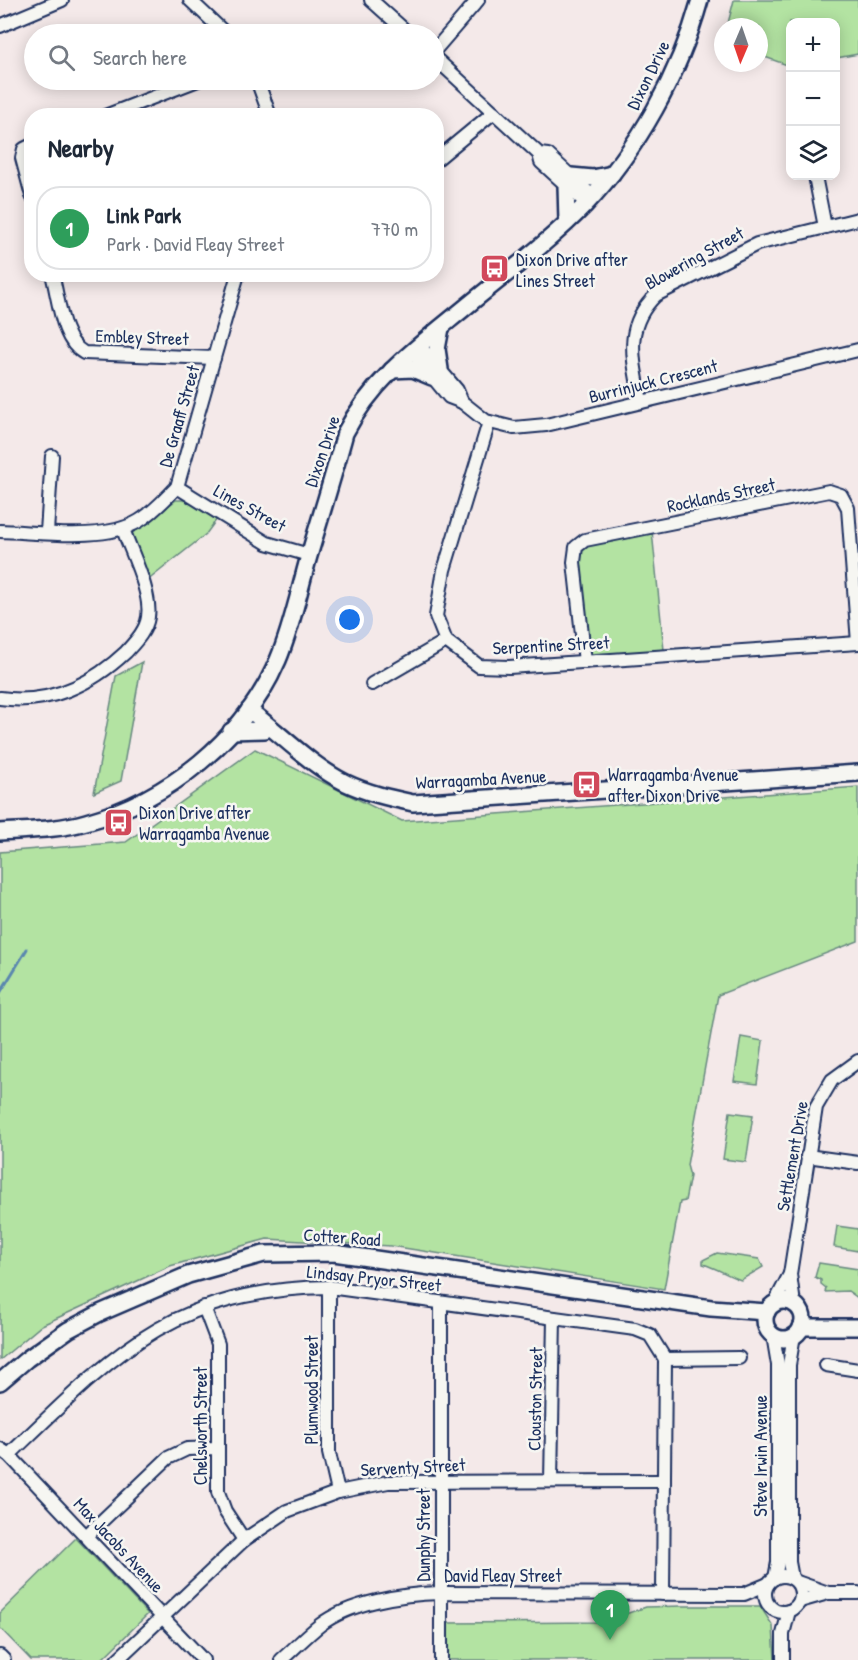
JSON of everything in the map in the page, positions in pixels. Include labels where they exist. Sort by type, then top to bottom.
[{"type":"main road","name":"Dixon Drive","points":[[0,832],[50,829],[84,823],[137,803],[188,772],[247,713],[263,689],[284,645],[345,434],[364,400],[392,370],[567,222],[612,174],[656,108],[680,57],[700,0]]},
{"type":"main road","points":[[567,222],[568,180],[612,174]]},
{"type":"main road","points":[[392,370],[413,369],[436,373],[441,328]]},
{"type":"main road","points":[[231,731],[268,728],[263,689]]},
{"type":"main road","name":"Warragamba Avenue","points":[[247,713],[345,782],[376,794],[413,803],[858,773]]},
{"type":"main road","name":"Cotter Road","points":[[0,1382],[68,1330],[100,1313],[188,1275],[264,1254],[334,1253],[711,1308],[770,1319]]},
{"type":"main road","points":[[784,1301],[856,1327],[798,1331],[784,1338],[770,1319],[784,1301]]},
{"type":"main road","points":[[797,1307],[798,1331]]},
{"type":"street","points":[[0,26],[62,0]]},
{"type":"street","points":[[371,0],[398,24]]},
{"type":"street","points":[[444,39],[478,0]]},
{"type":"street","points":[[197,2],[217,24]]},
{"type":"street","points":[[444,66],[540,154],[548,155],[568,180],[589,200]]},
{"type":"street","points":[[126,108],[172,90]]},
{"type":"street","points":[[261,90],[267,108]]},
{"type":"street","points":[[444,153],[494,112]]},
{"type":"street","points":[[24,149],[22,158],[24,166]]},
{"type":"street","points":[[816,180],[825,227]]},
{"type":"street","name":"Blowering Street","points":[[641,402],[631,343],[643,308],[656,295],[757,244],[858,219]]},
{"type":"street","name":"Embley Street","points":[[54,282],[73,347],[84,353],[214,358]]},
{"type":"street","name":"De Graaff Street","points":[[0,531],[90,533],[123,529],[154,510],[177,487],[236,282]]},
{"type":"street","name":"Burrinjuck Crescent","points":[[416,349],[436,373],[457,390],[462,402],[489,422],[514,428],[530,428],[858,350]]},
{"type":"street","points":[[372,684],[446,641],[436,616],[444,570],[489,422]]},
{"type":"street","points":[[47,532],[52,456]]},
{"type":"street","name":"Lines Street","points":[[177,487],[267,543],[309,555]]},
{"type":"street","name":"Rocklands Street","points":[[585,662],[574,562],[576,547],[585,540],[830,491],[841,495],[848,508],[858,643]]},
{"type":"street","points":[[0,698],[34,700],[83,685],[108,668],[135,643],[147,623],[148,602],[123,529]]},
{"type":"street","name":"Serpentine Street","points":[[446,641],[478,666],[509,667],[858,643]]},
{"type":"street","name":"Settlement Drive","points":[[770,1319],[790,1274],[813,1119],[821,1095],[838,1073],[858,1061]]},
{"type":"street","points":[[807,1156],[858,1163]]},
{"type":"street","name":"Settlement Drive","points":[[790,1274],[797,1307]]},
{"type":"street","name":"Lindsay Pryor Street","points":[[5,1452],[105,1364],[167,1322],[204,1307],[248,1294],[288,1288],[329,1287],[635,1329],[650,1335],[665,1359]]},
{"type":"street","name":"Plumwood Street","points":[[329,1287],[329,1453],[338,1492]]},
{"type":"street","name":"Dunphy Street","points":[[441,1303],[441,1660]]},
{"type":"street","name":"Chelsworth Street","points":[[204,1307],[218,1344],[218,1492],[225,1511],[244,1540]]},
{"type":"street","name":"Clouston Street","points":[[551,1481],[554,1318]]},
{"type":"street","name":"Steve Irwin Avenue","points":[[770,1319],[778,1365],[778,1562],[772,1581]]},
{"type":"street","name":"Steve Irwin Avenue","points":[[794,1580],[789,1562],[789,1365],[798,1331]]},
{"type":"street","points":[[663,1593],[665,1359],[739,1358]]},
{"type":"street","points":[[826,1365],[858,1370]]},
{"type":"street","name":"Max Jacobs Avenue","points":[[0,1440],[5,1452],[203,1660]]},
{"type":"street","points":[[86,1536],[168,1458],[187,1449],[218,1448]]},
{"type":"street","name":"Serventy Street","points":[[117,1660],[244,1540],[287,1511],[338,1492],[388,1482],[664,1481]]},
{"type":"street","points":[[794,1580],[801,1591],[800,1601]]},
{"type":"street","points":[[783,1634],[773,1608],[765,1595],[772,1581],[794,1580],[828,1593]]},
{"type":"street","name":"David Fleay Street","points":[[744,1594],[772,1581]]},
{"type":"street","points":[[783,1660],[783,1634],[789,1611],[800,1601],[828,1593],[858,1593]]},
{"type":"street","name":"David Fleay Street","points":[[281,1660],[321,1624],[367,1603],[416,1594],[744,1594],[773,1608]]},
{"type":"street","points":[[773,1608],[789,1611]]},
{"type":"street","points":[[0,1656],[4,1660]]},
{"type":"green space","points":[[734,0],[858,0],[858,54],[840,57],[840,18],[786,18],[786,65],[768,58],[768,18],[729,18]]},
{"type":"green space","points":[[176,500],[187,500],[217,519],[206,534],[147,581],[132,533]]},
{"type":"green space","points":[[652,531],[664,650],[595,656],[588,653],[579,556],[588,543]]},
{"type":"green space","points":[[142,662],[121,781],[94,793],[116,676]]},
{"type":"green space","points":[[255,749],[402,821],[858,787],[858,941],[718,995],[687,1165],[690,1176],[685,1201],[680,1202],[664,1289],[391,1246],[267,1239],[170,1266],[42,1325],[0,1360],[0,852],[126,842]]},
{"type":"green space","points":[[741,1037],[763,1041],[757,1084],[734,1081]]},
{"type":"green space","points":[[730,1112],[753,1115],[746,1162],[723,1159]]},
{"type":"green space","points":[[837,1226],[858,1229],[858,1251],[834,1247]]},
{"type":"green space","points":[[717,1253],[759,1259],[763,1267],[741,1280],[703,1264],[703,1260]]},
{"type":"green space","points":[[819,1263],[858,1269],[858,1298],[848,1291],[825,1292],[826,1288],[821,1284],[821,1280],[815,1277]]},
{"type":"green space","points":[[76,1538],[148,1614],[101,1660],[31,1660],[0,1628],[0,1613]]},
{"type":"green space","points":[[760,1606],[773,1626],[775,1660],[447,1660],[447,1623],[602,1622],[646,1607]]},
{"type":"waterway","points":[[0,993],[27,949]]},
{"type":"place","name":"Dixon Drive after Lines Street","points":[[495,269]]},
{"type":"place","name":"Warragamba Avenue after Dixon Drive","points":[[587,784]]},
{"type":"place","name":"Dixon Drive after Warragamba Avenue","points":[[118,822]]},
{"type":"place","name":"Link Park","points":[[610,1640]]}]
